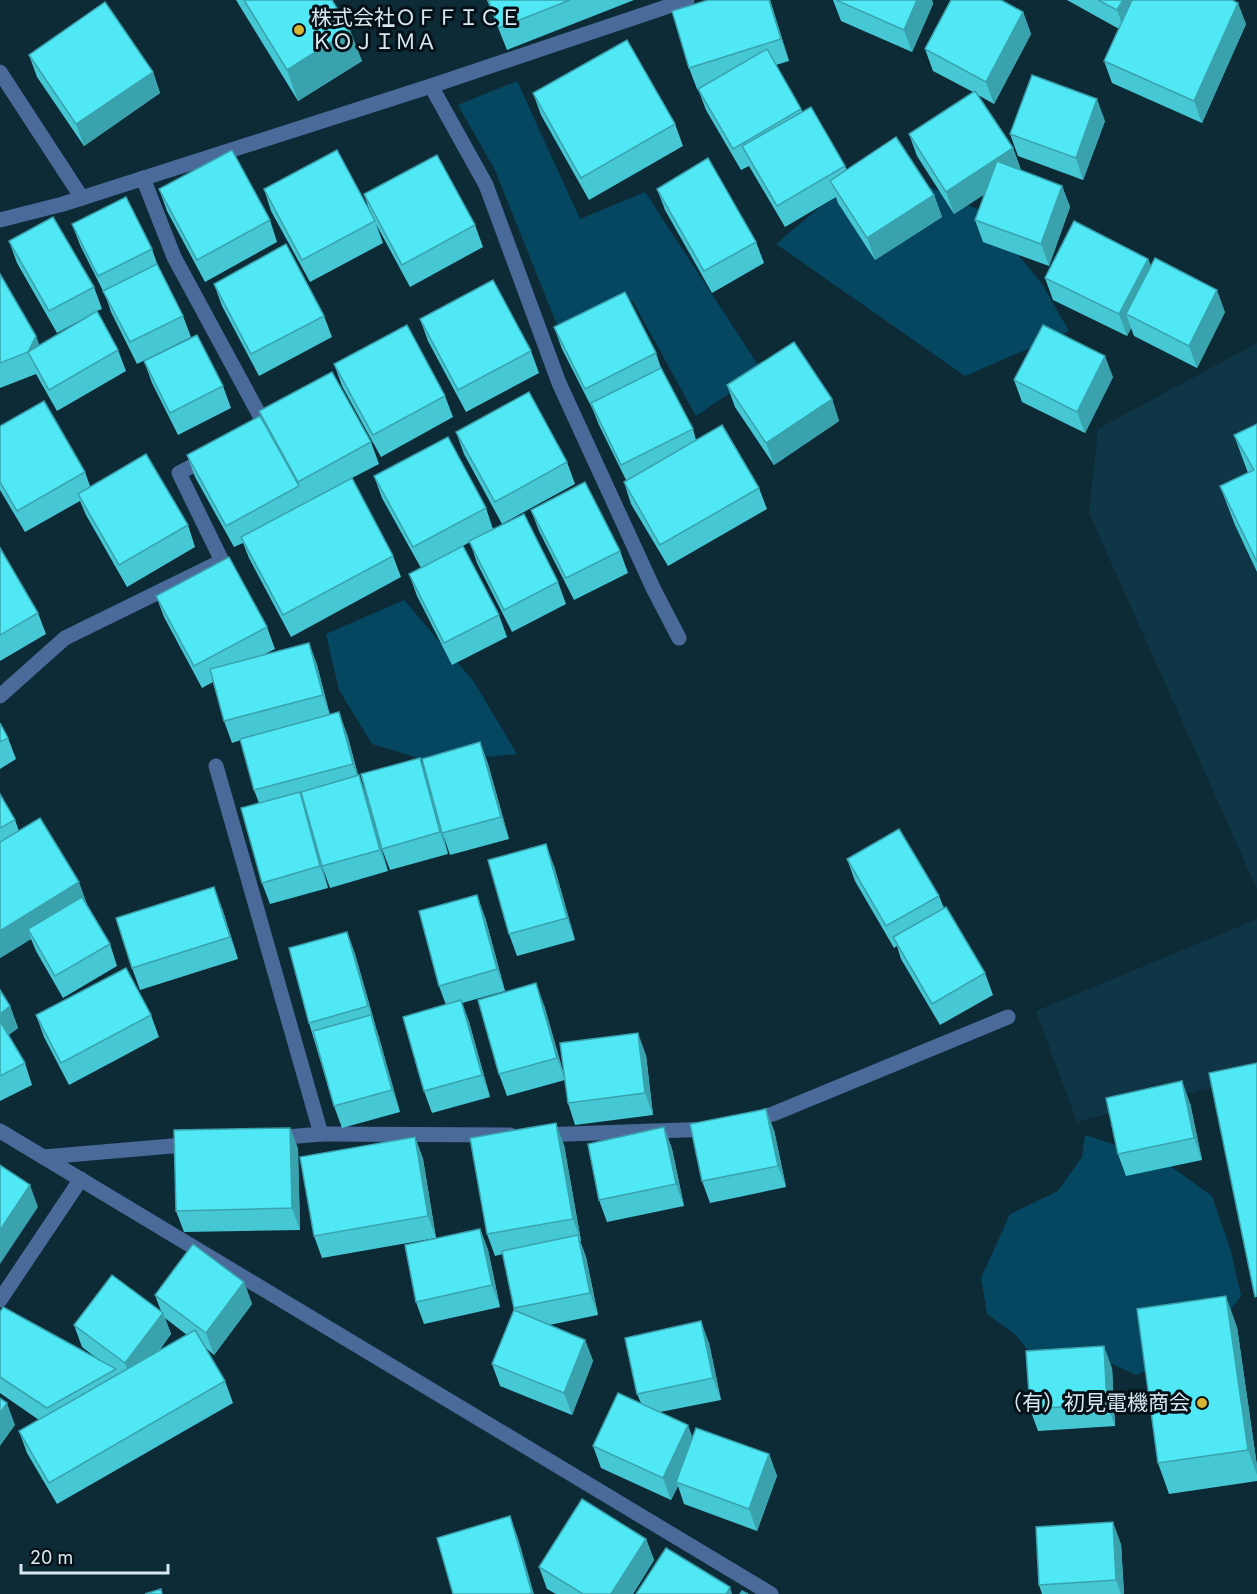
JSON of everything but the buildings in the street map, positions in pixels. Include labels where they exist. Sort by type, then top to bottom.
[{"type":"street","points":[[0,220],[82,198],[431,86],[661,3],[687,0]]},
{"type":"street","points":[[0,72],[82,198]]},
{"type":"street","points":[[431,86],[486,185],[559,383],[654,590],[680,638]]},
{"type":"street","points":[[143,178],[174,256],[266,427],[247,437]]},
{"type":"street","points":[[0,696],[65,638],[222,561],[179,473],[227,447]]},
{"type":"street","points":[[216,766],[321,1134]]},
{"type":"street","points":[[264,1139],[321,1134],[585,1135],[727,1125],[772,1114],[1008,1017]]},
{"type":"street","points":[[0,1131],[771,1594]]},
{"type":"street","points":[[44,1157],[206,1143]]},
{"type":"street","points":[[0,1300],[81,1179]]},
{"type":"shaded area","points":[[517,81],[580,219],[645,192],[762,371],[696,416],[632,300],[559,330],[495,170],[458,105]]},
{"type":"shaded area","points":[[875,161],[983,212],[1042,284],[1069,331],[965,376],[776,244]]},
{"type":"shaded area","points":[[1257,343],[1257,889],[1089,513],[1098,429]]},
{"type":"shaded area","points":[[404,600],[474,682],[517,754],[432,762],[372,744],[339,690],[326,634]]},
{"type":"shaded area","points":[[1257,919],[1257,1076],[1077,1122],[1036,1011]]},
{"type":"shaded area","points":[[1085,1135],[1162,1160],[1212,1196],[1231,1251],[1241,1296],[1203,1346],[1136,1375],[1084,1351],[1039,1365],[1016,1335],[987,1314],[981,1278],[1010,1214],[1058,1191],[1082,1157]]},
{"type":"place","name":"株式会社ＯＦＦＩＣＥ ＫＯＪＩＭＡ","points":[[299,30]]},
{"type":"place","name":"（有）初見電機商会","points":[[1202,1403]]}]
